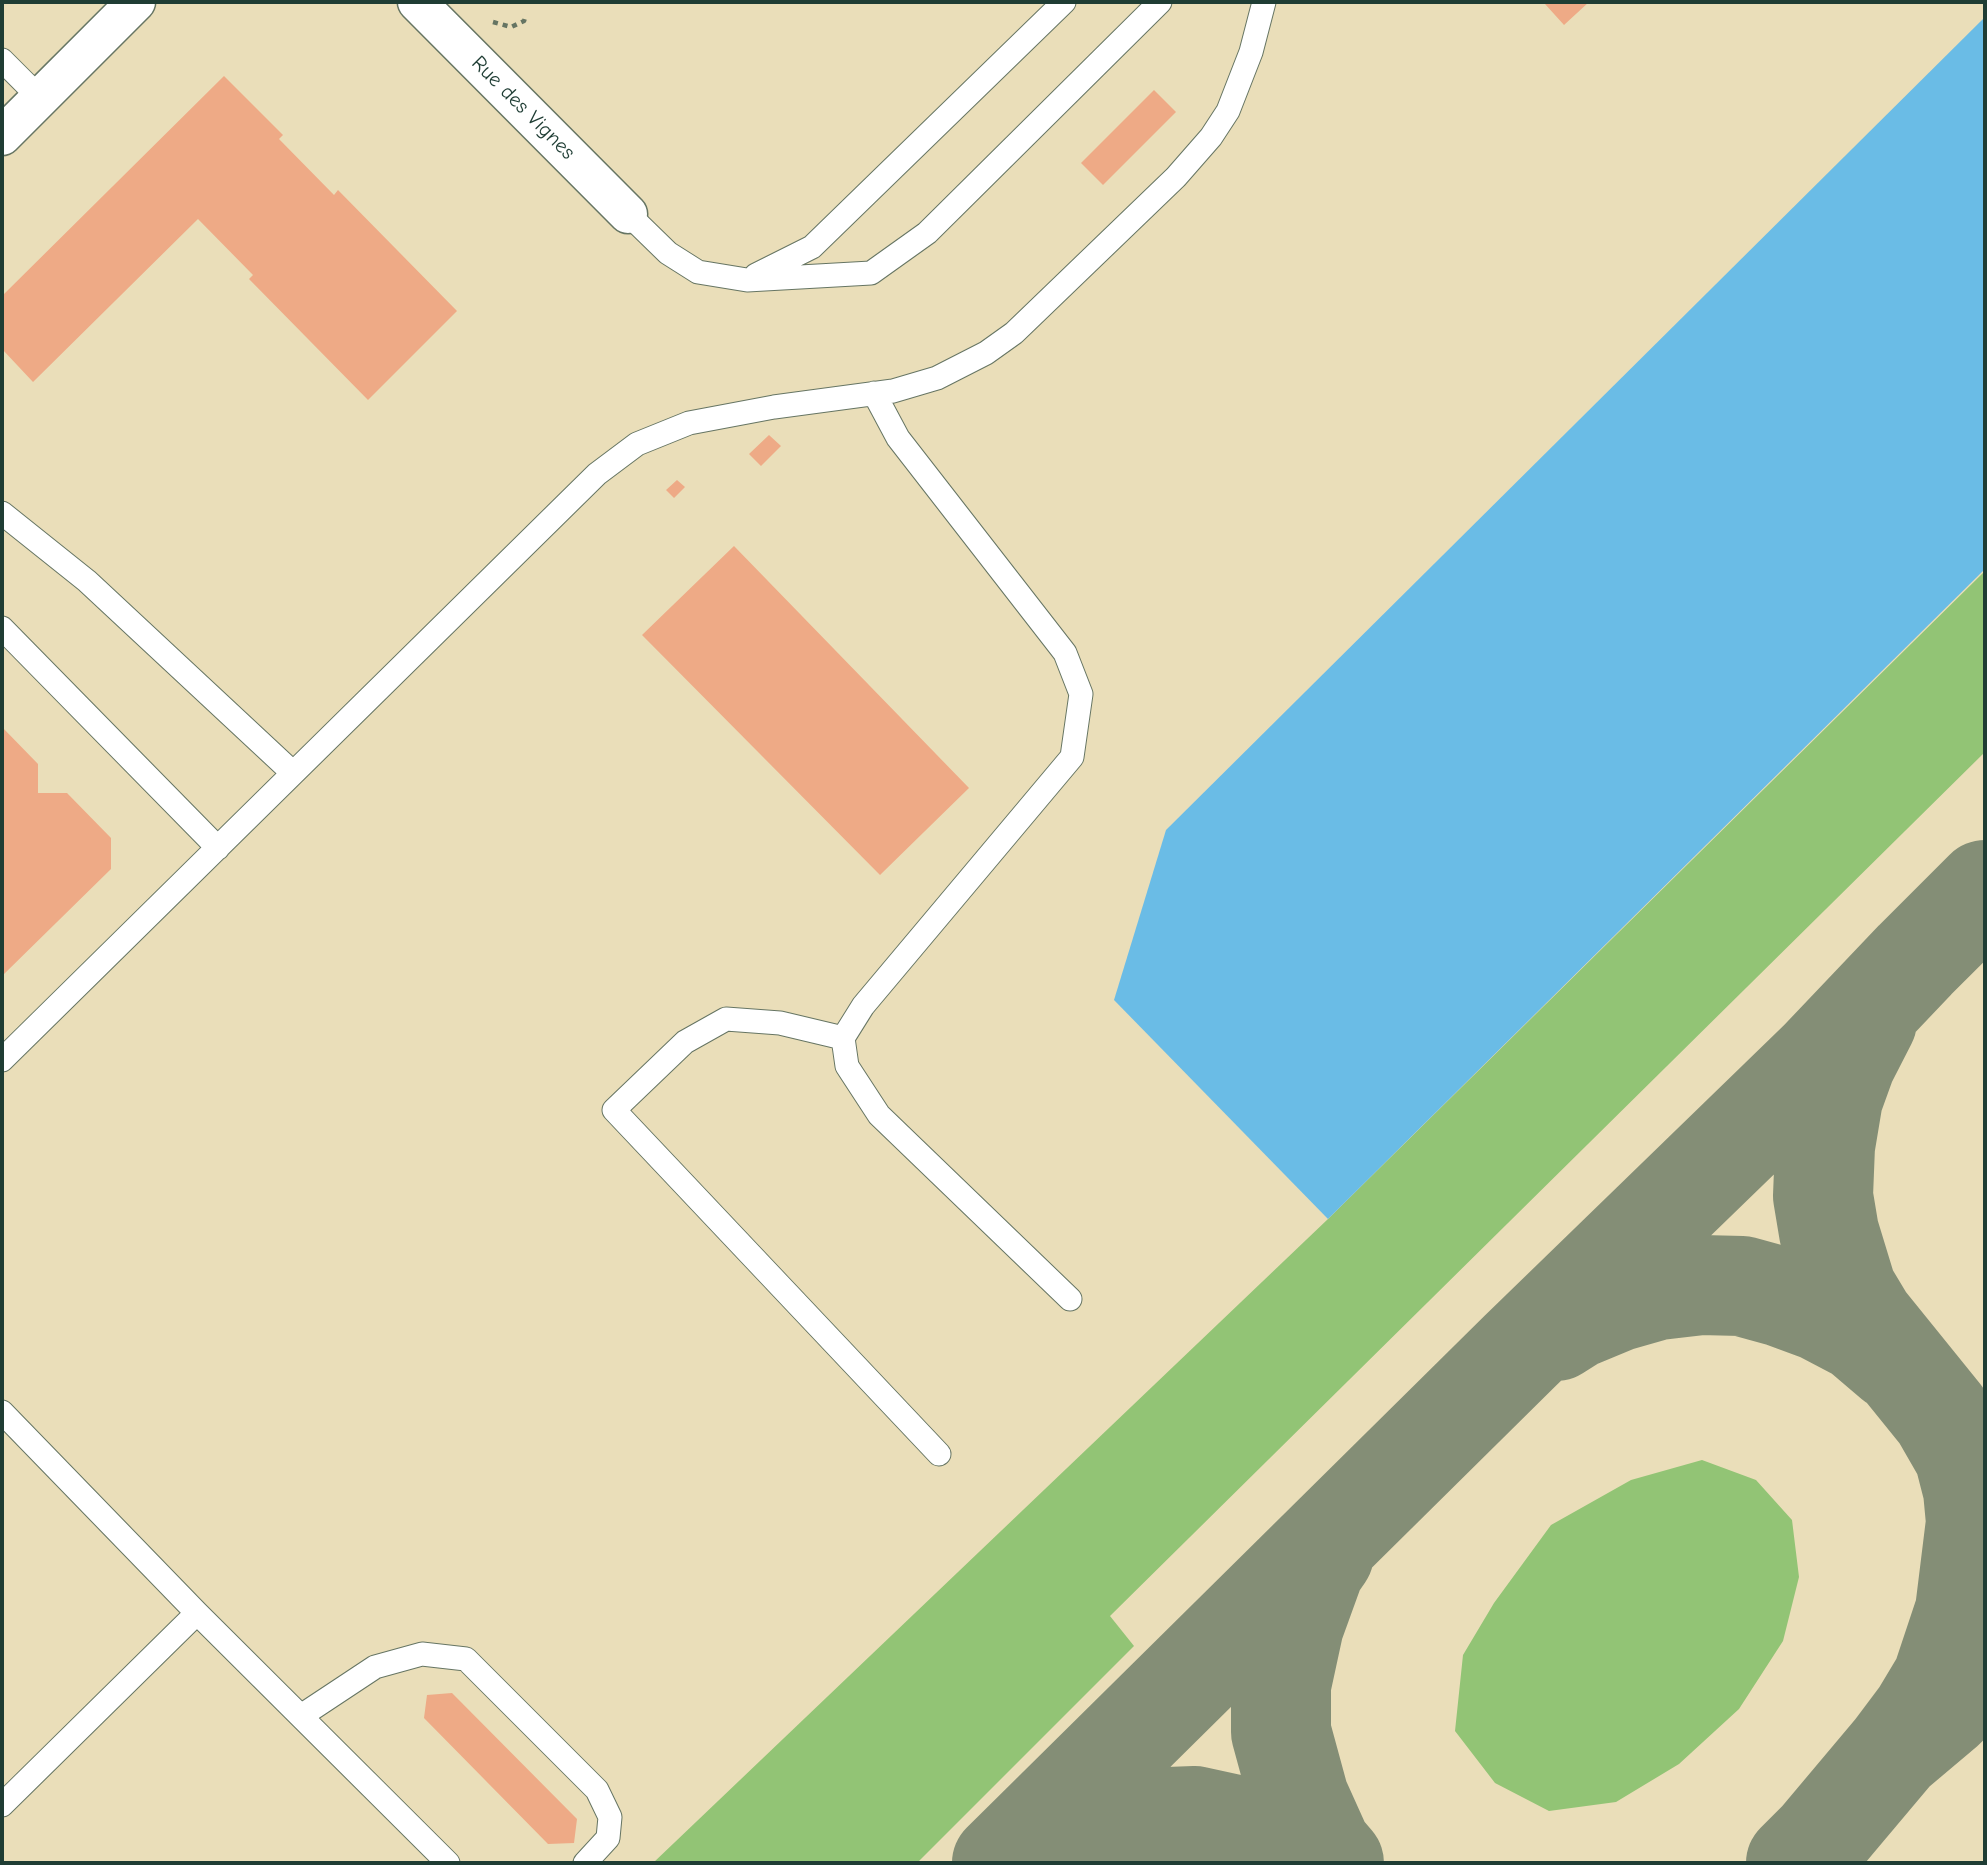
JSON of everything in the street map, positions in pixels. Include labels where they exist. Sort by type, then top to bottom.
[{"type":"street","points":[[2,136],[136,2]]},
{"type":"street","name":"Rue des Vignes","points":[[417,2],[628,215]]},
{"type":"lane","points":[[747,280],[812,247],[1064,2]]},
{"type":"lane","points":[[628,215],[668,253],[698,272],[747,280],[871,272],[927,233],[1160,2]]},
{"type":"lane","points":[[2,1060],[597,474],[637,444],[689,423],[774,407],[893,391],[937,378],[986,353],[1014,333],[1176,177],[1211,137],[1228,111],[1251,52],[1264,2]]},
{"type":"lane","points":[[2,60],[40,98]]},
{"type":"lane","points":[[874,393],[898,438],[1065,653],[1081,694],[1072,757],[863,1006],[843,1038],[847,1066],[879,1115],[1070,1299]]},
{"type":"lane","points":[[2,513],[87,581],[293,774]]},
{"type":"lane","points":[[2,628],[218,848]]},
{"type":"lane","points":[[843,1038],[779,1023],[726,1019],[685,1042],[614,1110],[939,1454]]},
{"type":"lane","points":[[2,1412],[197,1613],[448,1863]]},
{"type":"lane","points":[[2,1805],[197,1613]]},
{"type":"lane","points":[[301,1716],[375,1667],[422,1654],[466,1659],[597,1790],[610,1817],[608,1838],[585,1863]]},
{"type":"path","points":[[490,21],[511,27],[524,21],[526,15]]},
{"type":"green space","points":[[1985,571],[1985,752],[1110,1616],[1134,1646],[917,1863],[653,1863],[1328,1219]]},
{"type":"green space","points":[[1702,1460],[1756,1480],[1792,1520],[1799,1577],[1783,1641],[1739,1709],[1679,1764],[1616,1802],[1549,1811],[1495,1783],[1455,1731],[1463,1655],[1494,1603],[1551,1525],[1631,1480]]},
{"type":"water","points":[[1985,17],[1985,569],[1328,1219],[1114,1000],[1166,830]]},
{"type":"building","points":[[1589,2],[1564,25],[1545,4]]},
{"type":"building","points":[[224,76],[283,135],[279,139],[334,195],[338,190],[457,311],[368,400],[249,279],[253,275],[198,219],[33,382],[2,349],[2,296]]},
{"type":"building","points":[[1154,90],[1176,112],[1103,185],[1081,163]]},
{"type":"building","points":[[769,435],[781,446],[761,466],[749,454]]},
{"type":"building","points":[[677,480],[685,487],[674,498],[666,490]]},
{"type":"building","points":[[734,546],[969,788],[880,875],[642,635]]},
{"type":"building","points":[[2,727],[38,764],[38,793],[67,793],[111,838],[111,869],[2,976]]},
{"type":"building","points":[[452,1693],[577,1819],[574,1843],[548,1844],[424,1718],[427,1695]]},
{"type":"taxiway","points":[[1002,1863],[1520,1351],[1819,1061],[1985,890]]},
{"type":"taxiway","points":[[1867,1021],[1846,1062],[1833,1098],[1825,1146],[1823,1196],[1829,1232],[1847,1291],[1865,1321],[1941,1415],[1964,1455],[1973,1490],[1976,1522],[1965,1611],[1942,1680],[1921,1715],[1894,1751]]},
{"type":"taxiway","points":[[1556,1331],[1575,1319],[1616,1302],[1658,1290],[1701,1285],[1742,1286],[1820,1311],[1860,1332],[1894,1361]]},
{"type":"taxiway","points":[[1324,1554],[1315,1567],[1294,1625],[1281,1685],[1281,1732],[1299,1798],[1322,1849],[1334,1863]]},
{"type":"taxiway","points":[[1796,1863],[1820,1839],[1894,1751],[1945,1708]]},
{"type":"taxiway","points":[[1017,1861],[1091,1827],[1142,1818],[1195,1816],[1250,1828],[1305,1854],[1317,1863]]}]
